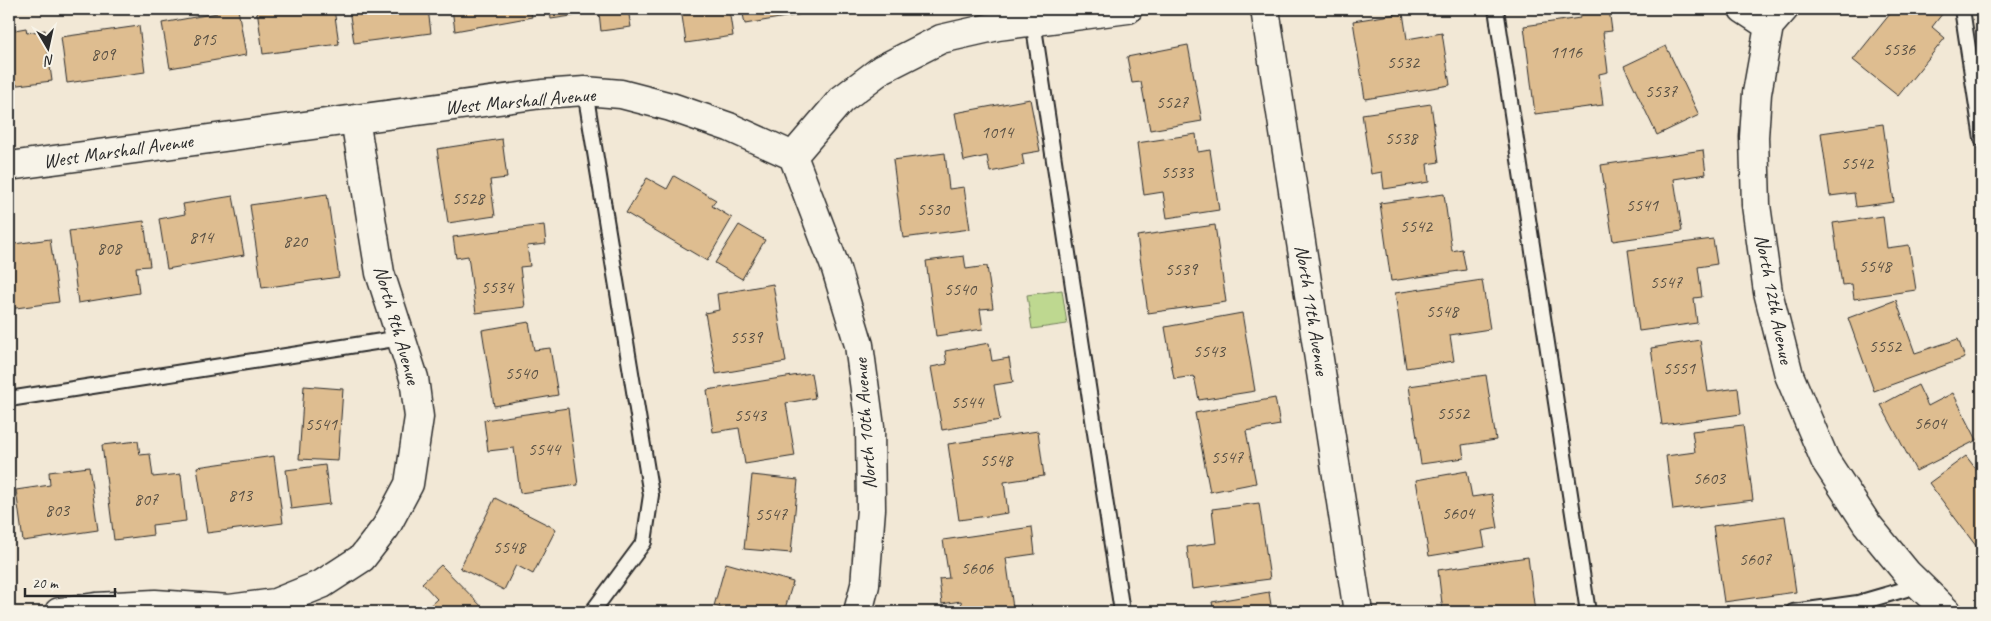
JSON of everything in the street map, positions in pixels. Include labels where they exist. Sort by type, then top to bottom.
[{"type":"street","points":[[793,156],[841,100],[882,69],[941,39],[998,26],[1128,9]]},
{"type":"street","name":"North 11th Avenue","points":[[1265,9],[1358,612]]},
{"type":"street","points":[[1743,9],[1776,17]]},
{"type":"street","name":"North 12th Avenue","points":[[1776,17],[1757,84],[1754,137],[1756,204],[1768,292],[1788,375],[1826,460],[1867,524],[1907,573],[1947,612]]},
{"type":"street","name":"West Marshall Avenue","points":[[9,166],[542,94],[585,92],[622,94],[671,107],[729,127],[793,156]]},
{"type":"street","name":"North 9th Avenue","points":[[59,612],[96,607],[156,604],[229,609],[275,603],[322,584],[362,558],[386,527],[409,484],[419,417],[414,378],[380,273],[355,119]]},
{"type":"street","name":"North 10th Avenue","points":[[793,156],[836,269],[859,345],[870,427],[871,509],[865,585],[858,612]]},
{"type":"lane","points":[[1496,9],[1588,612]]},
{"type":"lane","points":[[1962,9],[1982,139]]},
{"type":"lane","points":[[1034,21],[1122,612]]},
{"type":"lane","points":[[585,92],[651,495],[644,542],[592,612]]},
{"type":"lane","points":[[9,399],[401,338]]},
{"type":"lane","points":[[1793,612],[1858,603],[1920,585]]},
{"type":"green space","points":[[1062,290],[1067,324],[1032,329],[1027,295]]},
{"type":"building","points":[[216,9],[238,9],[246,55],[170,68],[162,23],[217,13]]},
{"type":"building","points":[[257,9],[334,9],[339,44],[263,54]]},
{"type":"building","points":[[349,9],[428,9],[431,33],[354,43]]},
{"type":"building","points":[[452,9],[530,9],[532,17],[455,31]]},
{"type":"building","points":[[550,9],[628,9],[631,27],[601,31],[599,12],[551,19]]},
{"type":"building","points":[[681,9],[729,9],[733,36],[686,43]]},
{"type":"building","points":[[742,9],[819,9],[820,11],[745,24]]},
{"type":"building","points":[[1579,9],[1609,9],[1612,31],[1603,32],[1608,72],[1599,74],[1603,105],[1535,114],[1524,26],[1580,18]]},
{"type":"building","points":[[1894,9],[1946,9],[1932,27],[1945,38],[1898,96],[1853,60]]},
{"type":"building","points":[[1403,13],[1407,39],[1442,33],[1450,85],[1365,99],[1353,21]]},
{"type":"building","points":[[139,26],[145,72],[67,83],[61,37]]},
{"type":"building","points":[[26,28],[27,33],[45,30],[52,81],[9,86],[9,31]]},
{"type":"building","points":[[1188,45],[1202,121],[1150,130],[1141,82],[1132,83],[1127,57]]},
{"type":"building","points":[[1666,46],[1699,115],[1657,135],[1624,66]]},
{"type":"building","points":[[1030,99],[1040,151],[1022,154],[1024,165],[990,172],[987,156],[964,161],[955,113]]},
{"type":"building","points":[[1431,104],[1439,162],[1427,164],[1429,182],[1384,189],[1382,172],[1371,174],[1362,114]]},
{"type":"building","points":[[1883,124],[1894,202],[1856,207],[1854,193],[1830,196],[1821,133]]},
{"type":"building","points":[[1196,134],[1198,152],[1210,150],[1219,210],[1167,218],[1163,192],[1144,195],[1137,143]]},
{"type":"building","points":[[502,139],[507,178],[490,180],[495,216],[448,223],[437,149]]},
{"type":"building","points":[[1703,150],[1706,174],[1674,179],[1682,231],[1613,241],[1601,165]]},
{"type":"building","points":[[945,153],[949,189],[964,187],[970,229],[903,238],[893,160]]},
{"type":"building","points":[[674,176],[716,200],[712,206],[732,218],[707,261],[626,213],[647,178],[667,189]]},
{"type":"building","points":[[327,194],[339,277],[262,288],[250,205]]},
{"type":"building","points":[[1444,194],[1452,251],[1462,249],[1466,270],[1391,281],[1380,203]]},
{"type":"building","points":[[233,196],[244,255],[167,269],[159,219],[185,214],[183,204]]},
{"type":"building","points":[[1883,216],[1887,248],[1909,245],[1916,290],[1854,299],[1852,284],[1842,285],[1833,223]]},
{"type":"building","points":[[144,221],[150,266],[136,267],[139,293],[78,303],[69,231]]},
{"type":"building","points":[[544,225],[546,244],[527,246],[530,266],[520,267],[525,307],[476,313],[468,256],[456,258],[453,237]]},
{"type":"building","points":[[739,225],[765,240],[742,279],[715,263]]},
{"type":"building","points":[[1215,225],[1226,302],[1148,313],[1137,236]]},
{"type":"building","points":[[9,235],[12,235],[14,244],[50,239],[59,302],[9,309]]},
{"type":"building","points":[[1713,239],[1717,264],[1698,267],[1702,297],[1694,298],[1697,323],[1639,331],[1628,250]]},
{"type":"building","points":[[964,256],[966,269],[987,266],[993,308],[980,309],[983,329],[936,336],[926,261]]},
{"type":"building","points":[[1482,280],[1490,329],[1450,335],[1454,361],[1406,368],[1395,293]]},
{"type":"building","points":[[773,284],[786,362],[716,374],[705,313],[719,310],[717,294]]},
{"type":"building","points":[[1896,300],[1915,353],[1958,339],[1965,358],[1874,391],[1848,318]]},
{"type":"building","points":[[1242,313],[1255,391],[1199,400],[1194,376],[1174,379],[1165,327]]},
{"type":"building","points":[[529,322],[534,350],[550,348],[558,395],[494,406],[482,330]]},
{"type":"building","points":[[1700,340],[1708,392],[1738,388],[1741,414],[1662,425],[1651,348]]},
{"type":"building","points":[[989,343],[992,361],[1009,358],[1013,382],[994,385],[1000,420],[942,430],[931,367],[947,364],[945,351]]},
{"type":"building","points":[[811,373],[815,398],[786,403],[795,456],[745,464],[739,428],[713,432],[707,390]]},
{"type":"building","points":[[1486,375],[1496,440],[1462,445],[1464,458],[1421,464],[1409,386]]},
{"type":"building","points":[[1918,385],[1928,406],[1953,393],[1977,440],[1916,471],[1881,405]]},
{"type":"building","points":[[304,386],[343,389],[338,461],[299,459]]},
{"type":"building","points":[[1275,398],[1280,425],[1246,431],[1256,483],[1210,492],[1195,413]]},
{"type":"building","points":[[568,408],[578,485],[520,493],[514,448],[488,451],[484,420]]},
{"type":"building","points":[[1743,425],[1753,500],[1673,510],[1666,456],[1695,452],[1692,431]]},
{"type":"building","points":[[1038,431],[1044,476],[1004,482],[1008,513],[959,520],[948,444]]},
{"type":"building","points":[[138,441],[140,455],[150,454],[153,477],[181,474],[186,521],[152,525],[153,535],[114,540],[102,445]]},
{"type":"building","points":[[274,456],[283,523],[207,533],[197,467]]},
{"type":"building","points":[[1966,456],[1982,477],[1982,541],[1976,546],[1929,483]]},
{"type":"building","points":[[325,465],[330,504],[291,509],[286,470]]},
{"type":"building","points":[[89,467],[98,530],[23,541],[16,490],[50,485],[49,472]]},
{"type":"building","points":[[1467,471],[1472,497],[1492,494],[1498,528],[1482,531],[1485,547],[1429,556],[1416,480]]},
{"type":"building","points":[[752,475],[798,480],[791,553],[744,549]]},
{"type":"building","points":[[495,498],[556,529],[533,574],[516,565],[504,590],[460,568]]},
{"type":"building","points":[[1259,503],[1270,579],[1192,589],[1187,547],[1216,543],[1212,509]]},
{"type":"building","points":[[1785,516],[1796,592],[1724,602],[1713,526]]},
{"type":"building","points":[[1032,527],[1035,554],[1006,558],[1013,608],[983,612],[963,612],[961,601],[942,604],[939,579],[949,578],[943,540]]},
{"type":"building","points":[[1528,557],[1535,612],[1443,612],[1438,570]]},
{"type":"building","points":[[726,563],[793,582],[784,612],[729,612],[730,610],[714,606]]},
{"type":"building","points":[[441,565],[487,612],[423,612],[437,599],[422,583]]},
{"type":"building","points":[[1269,592],[1272,612],[1214,612],[1212,602]]}]
